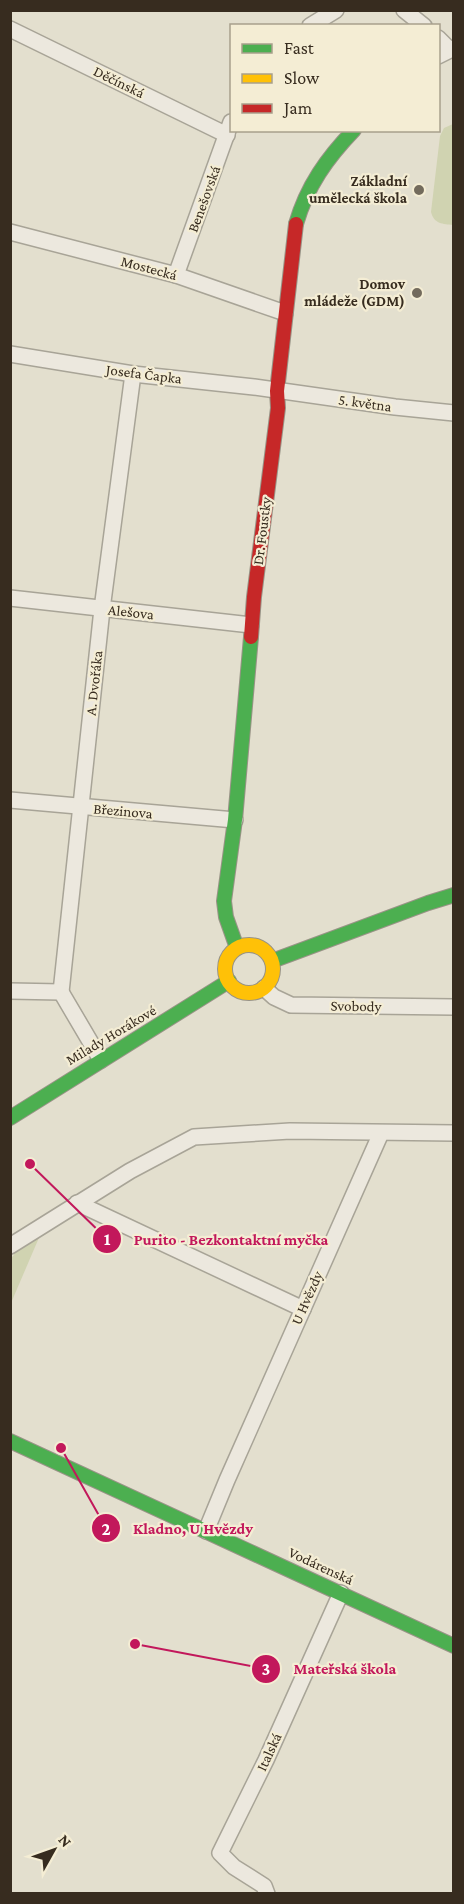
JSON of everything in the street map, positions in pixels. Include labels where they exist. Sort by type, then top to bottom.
[{"type":"street","points":[[313,24],[336,10]]},
{"type":"street","points":[[404,10],[422,24]]},
{"type":"street","name":"Děčínská","points":[[10,29],[229,129]]},
{"type":"street","name":"Benešovská","points":[[176,275],[229,129]]},
{"type":"street","name":"Dr. Foustky","points":[[237,948],[226,917],[224,901],[235,820],[251,625],[278,408],[277,391],[294,229],[309,186],[319,169],[352,132]]},
{"type":"street","name":"Mostecká","points":[[10,232],[176,275],[285,313]]},
{"type":"street","name":"Josefa Čapka","points":[[10,354],[133,374],[277,391]]},
{"type":"street","name":"A. Dvořáka","points":[[61,992],[102,609],[133,374]]},
{"type":"street","name":"5. května","points":[[277,391],[453,413]]},
{"type":"street","name":"Alešova","points":[[10,598],[251,625]]},
{"type":"street","name":"Březinova","points":[[10,800],[235,820]]},
{"type":"street","points":[[272,961],[453,895]]},
{"type":"street","points":[[245,945],[261,947],[272,961],[273,975],[270,982],[257,992],[249,993],[234,987],[225,974],[227,958],[237,948],[245,945]]},
{"type":"street","name":"Milady Horákové","points":[[10,1118],[228,981]]},
{"type":"street","name":"Svobody","points":[[264,988],[280,1001],[291,1005],[453,1007]]},
{"type":"street","points":[[10,992],[61,992],[101,1060]]},
{"type":"street","points":[[10,1246],[77,1203],[194,1137],[290,1131],[453,1133]]},
{"type":"street","name":"U Hvězdy","points":[[206,1531],[381,1133]]},
{"type":"street","points":[[77,1203],[303,1309]]},
{"type":"street","name":"Vodárenská","points":[[10,1441],[453,1646]]},
{"type":"street","name":"Italská","points":[[267,1893],[264,1886],[234,1867],[220,1853],[266,1760],[341,1593]]},
{"type":"green space","points":[[454,124],[453,225],[442,224],[432,216],[431,212],[440,136],[444,128]]},
{"type":"green space","points":[[41,1233],[11,1303],[11,1258],[14,1255],[11,1249]]},
{"type":"traffic: fast","points":[[296,224],[306,197],[319,173],[352,132]]},
{"type":"traffic: fast","points":[[237,948],[226,917],[224,901],[235,820],[251,637]]},
{"type":"traffic: fast","points":[[272,961],[454,895]]},
{"type":"traffic: fast","points":[[10,1118],[229,981]]},
{"type":"traffic: fast","points":[[10,1441],[454,1646]]},
{"type":"traffic: slow","points":[[244,945],[254,945],[266,952],[273,964],[273,969],[273,974],[266,986],[254,993],[244,993],[229,982],[225,974],[225,964],[236,949],[244,945]]},
{"type":"traffic: jam","points":[[251,637],[278,408],[277,391],[296,224]]},
{"type":"place","name":"Základní umělecká škola","points":[[419,190]]},
{"type":"place","name":"Domov mládeže (GDM)","points":[[417,293]]},
{"type":"place","name":"Purito - Bezkontaktní myčka","points":[[30,1164]]},
{"type":"place","name":"Kladno, U Hvězdy","points":[[61,1448]]},
{"type":"place","name":"Mateřská škola","points":[[135,1644]]}]
